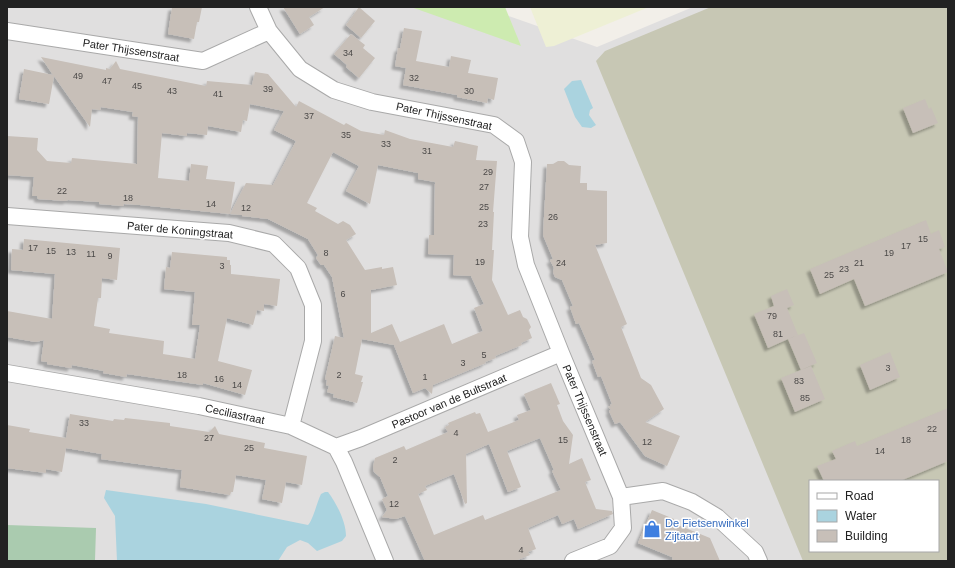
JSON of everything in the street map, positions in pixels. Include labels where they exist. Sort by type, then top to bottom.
[{"type":"street","points":[[258,7],[269,31]]},
{"type":"street","name":"Pater Thijssenstraat","points":[[7,31],[203,61],[269,31],[300,69],[334,90],[372,102],[494,125],[516,141],[523,162],[520,237],[526,265],[561,353],[622,496]]},
{"type":"street","name":"Pater de Koningstraat","points":[[7,216],[229,233],[274,244],[298,268],[313,305],[313,341],[291,426]]},
{"type":"street","name":"Pastoor van de Bultstraat","points":[[336,447],[361,438],[561,353]]},
{"type":"street","name":"Ceciliastraat","points":[[7,373],[199,406],[291,426],[336,447]]},
{"type":"street","points":[[336,447],[344,462],[385,561]]},
{"type":"street","points":[[573,561],[610,546],[623,528],[622,496],[663,491],[692,502],[717,517],[755,552],[759,561]]},
{"type":"shaded area","points":[[7,7],[483,7],[597,47],[693,7],[948,7],[948,561],[7,561]]},
{"type":"shaded area","points":[[530,7],[649,7],[554,46],[546,47]]},
{"type":"shaded area","points":[[711,7],[948,7],[948,561],[803,561],[596,61],[605,51]]},
{"type":"green space","points":[[411,7],[505,7],[521,46]]},
{"type":"green space","points":[[7,525],[96,528],[95,561],[7,561]]},
{"type":"water","points":[[581,80],[593,108],[590,110],[589,115],[596,125],[591,128],[582,127],[575,117],[564,89],[572,81]]},
{"type":"water","points":[[106,490],[206,504],[308,525],[312,519],[321,494],[328,492],[340,513],[346,531],[346,536],[342,541],[317,551],[308,543],[300,540],[287,547],[278,561],[117,561],[115,516],[104,498]]},
{"type":"building","points":[[172,7],[202,7],[199,22],[197,22],[194,39],[168,34]]},
{"type":"building","points":[[283,7],[325,7],[309,17],[314,25],[300,34]]},
{"type":"building","points":[[359,7],[375,21],[361,38],[346,25]]},
{"type":"building","points":[[404,28],[422,31],[416,61],[449,67],[451,56],[471,60],[468,73],[498,78],[494,100],[488,98],[487,103],[457,97],[457,95],[403,85],[406,68],[395,66],[398,48],[400,48]]},
{"type":"building","points":[[351,34],[365,45],[363,48],[375,58],[359,78],[334,54]]},
{"type":"building","points":[[41,57],[106,70],[106,68],[110,69],[116,61],[120,69],[206,86],[207,81],[252,85],[255,72],[268,74],[296,107],[299,101],[344,125],[346,123],[361,131],[384,135],[385,130],[410,139],[453,147],[455,141],[478,146],[476,160],[497,161],[493,212],[492,250],[494,250],[492,280],[508,315],[520,310],[523,317],[527,319],[531,327],[529,330],[532,338],[521,343],[522,345],[495,356],[496,358],[485,362],[486,363],[433,385],[432,394],[425,388],[413,393],[394,345],[362,339],[355,374],[363,376],[361,382],[363,382],[357,403],[333,397],[334,394],[327,392],[329,386],[326,385],[327,380],[325,379],[335,336],[344,338],[332,277],[324,265],[321,265],[316,258],[318,255],[308,239],[268,219],[242,215],[230,214],[140,205],[124,204],[123,206],[99,204],[99,202],[38,199],[37,196],[32,196],[34,177],[7,175],[7,136],[38,138],[37,150],[47,161],[71,163],[72,158],[137,164],[138,117],[132,116],[133,112],[101,107],[100,110],[92,109],[90,127],[54,76],[49,104],[19,99],[24,69],[53,75]],"holes":[[[250,104],[284,111],[274,130],[296,141],[273,185],[246,183],[230,214],[235,182],[206,179],[208,166],[191,164],[189,181],[158,178],[162,133],[187,136],[187,133],[207,135],[208,126],[241,132],[243,120],[247,121]],[[333,152],[359,166],[346,191],[370,204],[378,165],[418,173],[418,179],[435,182],[434,235],[429,235],[428,254],[454,255],[453,275],[471,276],[484,304],[474,308],[483,331],[452,344],[444,324],[400,342],[392,324],[371,333],[371,290],[397,285],[393,267],[365,270],[346,240],[356,234],[350,225],[343,221],[338,224],[315,211],[317,208],[307,203]]]},
{"type":"building","points":[[925,99],[929,109],[931,107],[938,123],[913,133],[903,108]]},
{"type":"building","points":[[558,161],[564,161],[569,165],[581,166],[580,183],[587,183],[587,190],[607,191],[607,243],[595,245],[627,324],[621,327],[641,378],[651,385],[664,409],[645,422],[680,436],[667,466],[645,456],[620,422],[615,424],[609,411],[611,410],[608,406],[611,407],[610,405],[612,404],[601,376],[598,377],[592,361],[595,360],[579,323],[576,324],[570,307],[573,306],[562,280],[555,277],[553,272],[554,268],[550,260],[553,259],[543,235],[547,164],[553,164]]},
{"type":"building","points":[[926,220],[931,234],[939,230],[945,247],[939,249],[948,272],[865,306],[854,279],[820,294],[810,269]]},
{"type":"building","points":[[24,239],[120,248],[117,280],[102,278],[101,298],[98,298],[94,326],[110,329],[109,333],[164,341],[163,354],[195,359],[200,325],[192,325],[195,292],[164,289],[166,267],[170,268],[172,252],[227,257],[227,260],[230,260],[231,274],[280,279],[277,306],[264,304],[264,311],[257,310],[253,325],[227,318],[218,361],[252,370],[245,395],[203,383],[203,385],[127,374],[126,377],[72,365],[71,368],[47,364],[47,362],[41,361],[44,340],[36,342],[7,337],[7,311],[52,319],[55,274],[11,270],[12,249],[23,250]]},
{"type":"building","points":[[787,289],[794,305],[787,308],[798,335],[768,348],[754,314],[774,306],[771,296]]},
{"type":"building","points":[[804,333],[817,363],[801,370],[788,339]]},
{"type":"building","points":[[890,352],[900,377],[870,390],[860,365]]},
{"type":"building","points":[[811,366],[825,399],[795,412],[781,378]]},
{"type":"building","points":[[551,383],[560,404],[557,405],[563,421],[573,435],[569,464],[582,458],[591,480],[585,482],[596,509],[612,511],[613,514],[578,529],[574,519],[562,524],[558,515],[528,528],[536,549],[528,552],[530,555],[515,561],[425,561],[405,516],[396,519],[382,517],[387,510],[382,499],[388,496],[380,477],[374,472],[373,467],[375,458],[404,446],[406,450],[448,432],[445,427],[449,425],[448,423],[475,412],[476,414],[480,413],[488,432],[519,420],[517,415],[531,410],[524,394]],"holes":[[[540,438],[554,470],[552,471],[561,490],[485,520],[483,515],[434,535],[418,494],[427,490],[425,486],[454,474],[465,504],[467,503],[466,454],[489,444],[508,492],[521,487],[507,451]]]},
{"type":"building","points":[[948,408],[948,461],[902,480],[824,480],[817,466],[836,459],[832,451],[855,441],[857,446]]},
{"type":"building","points":[[70,414],[113,421],[114,419],[124,420],[125,418],[170,423],[170,426],[209,432],[215,426],[219,434],[265,443],[264,448],[307,456],[302,485],[286,482],[282,503],[262,499],[266,480],[236,475],[233,492],[231,492],[230,495],[180,487],[182,470],[101,459],[102,454],[66,448],[62,472],[46,469],[46,473],[7,468],[7,425],[30,429],[29,432],[66,438]]},
{"type":"building","points":[[652,510],[674,519],[673,523],[710,538],[720,561],[673,561],[672,557],[638,543]]},
{"type":"place","name":"De Fietsenwinkel Zijtaart","points":[[652,529]]}]
